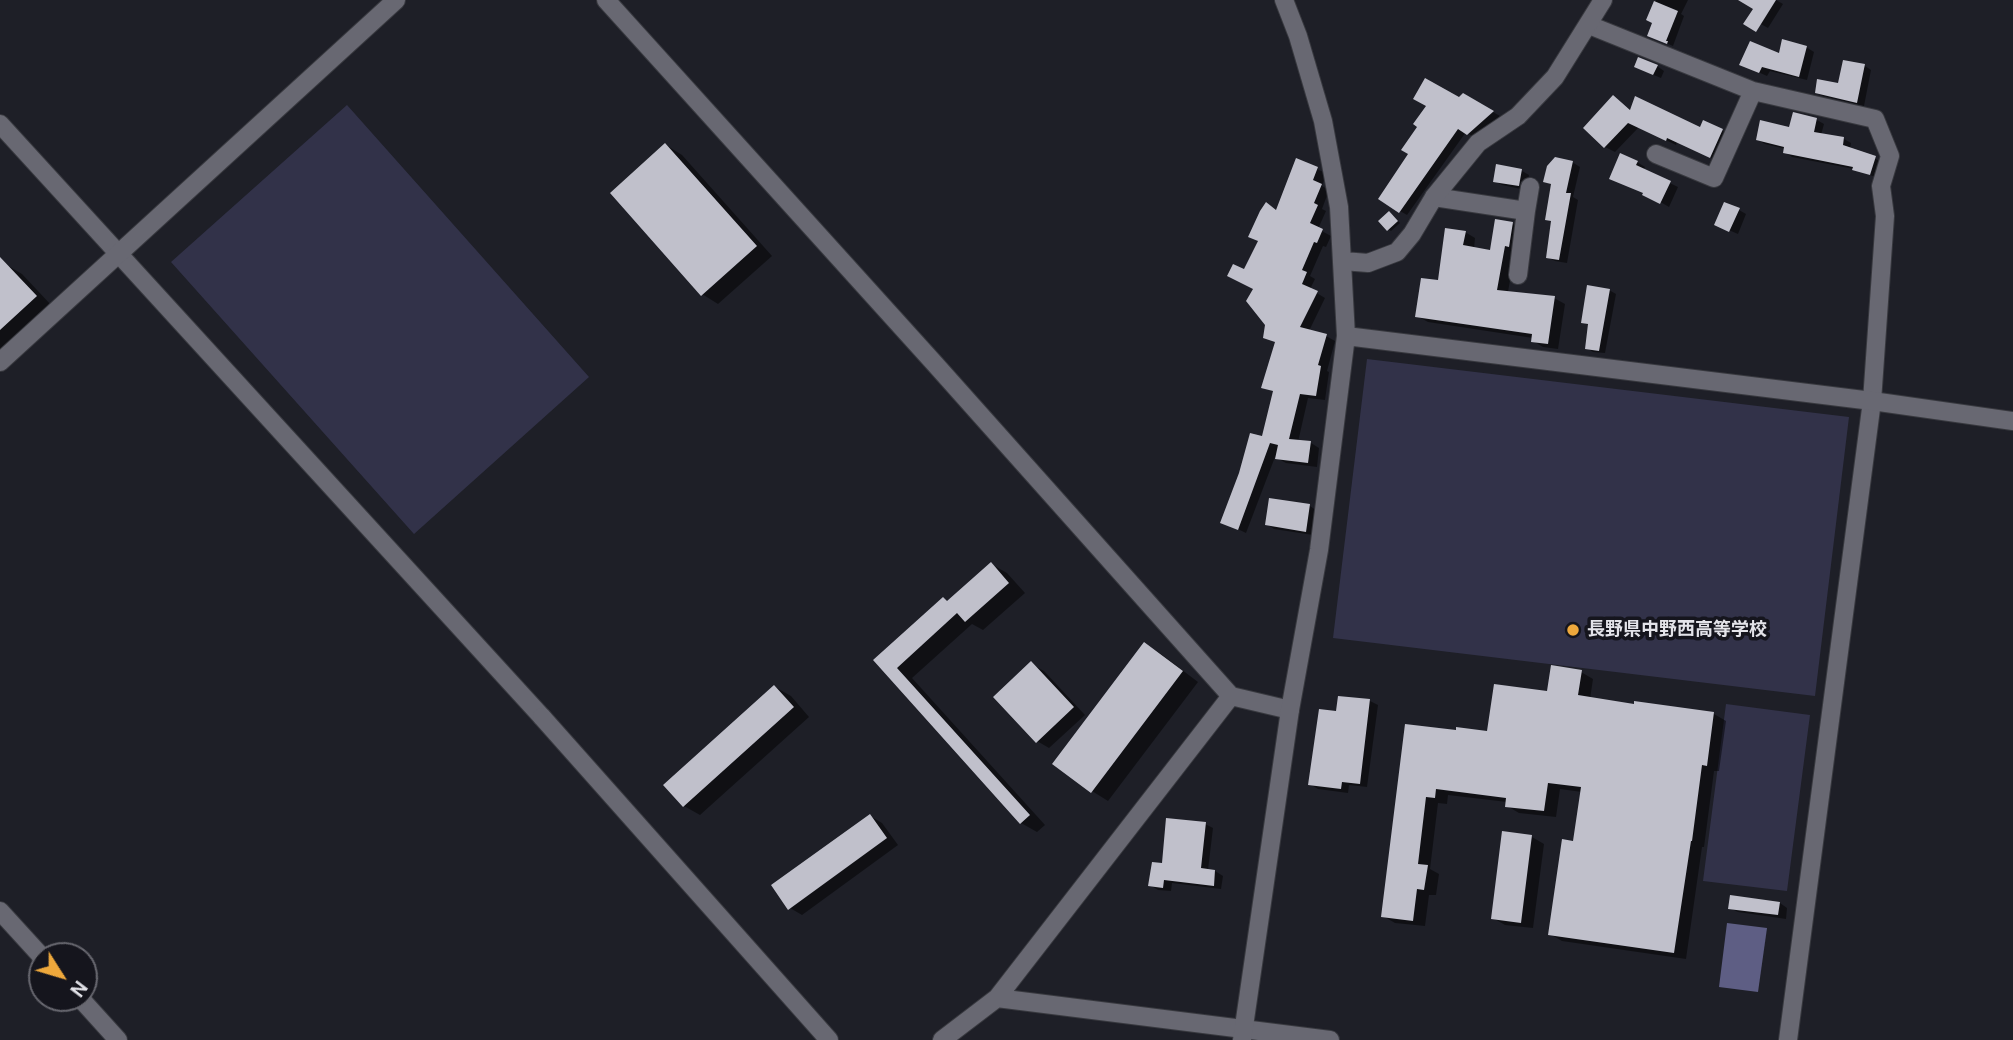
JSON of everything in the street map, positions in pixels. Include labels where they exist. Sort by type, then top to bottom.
[{"type":"street","points":[[0,362],[396,0]]},
{"type":"street","points":[[606,0],[1231,696],[1290,710]]},
{"type":"street","points":[[1242,1034],[1290,710],[1319,550],[1346,336],[1339,207],[1323,121],[1298,36],[1284,0]]},
{"type":"street","points":[[1343,261],[1368,263],[1396,252],[1412,234],[1434,197],[1478,143],[1518,116],[1555,77],[1603,0]]},
{"type":"street","points":[[1589,25],[1753,91],[1875,119],[1890,156],[1881,186],[1885,216],[1872,401],[1788,1040]]},
{"type":"street","points":[[1656,154],[1714,178],[1753,91]]},
{"type":"street","points":[[0,124],[542,717],[829,1040]]},
{"type":"street","points":[[1518,275],[1530,187]]},
{"type":"street","points":[[1434,197],[1527,211]]},
{"type":"street","points":[[1346,336],[2013,421]]},
{"type":"street","points":[[942,1040],[997,998],[1231,696]]},
{"type":"street","points":[[0,911],[28,942]]},
{"type":"street","points":[[997,998],[1242,1034],[1330,1040]]},
{"type":"street","points":[[93,1012],[118,1040]]},
{"type":"street","points":[[968,1040],[972,1018]]},
{"type":"shaded area","points":[[347,105],[589,377],[414,534],[171,262]]},
{"type":"shaded area","points":[[1367,359],[1849,417],[1815,696],[1333,638]]},
{"type":"shaded area","points":[[1726,704],[1810,715],[1787,891],[1703,881]]},
{"type":"shaded area","points":[[1727,923],[1767,928],[1758,992],[1719,987]]},
{"type":"building","points":[[1738,0],[1776,0],[1756,32],[1743,24],[1753,9]]},
{"type":"building","points":[[1654,1],[1678,11],[1667,44],[1647,36],[1652,23],[1646,20]]},
{"type":"building","points":[[1782,39],[1807,46],[1799,77],[1762,67],[1759,73],[1739,65],[1750,41],[1779,53]]},
{"type":"building","points":[[1638,57],[1658,65],[1653,75],[1634,67]]},
{"type":"building","points":[[1843,60],[1865,64],[1857,103],[1815,93],[1817,79],[1838,83]]},
{"type":"building","points":[[1425,78],[1459,97],[1463,93],[1494,111],[1467,135],[1458,129],[1399,213],[1378,199],[1408,154],[1401,150],[1417,127],[1413,124],[1426,106],[1413,99]]},
{"type":"building","points":[[1613,95],[1630,110],[1635,96],[1700,127],[1703,120],[1723,129],[1710,158],[1628,123],[1604,148],[1583,128]]},
{"type":"building","points":[[1793,112],[1817,118],[1814,132],[1844,137],[1843,145],[1876,156],[1870,175],[1852,170],[1853,167],[1783,153],[1784,147],[1756,140],[1760,120],[1789,127]]},
{"type":"building","points":[[665,143],[757,246],[701,296],[610,193]]},
{"type":"building","points":[[1620,153],[1638,161],[1636,165],[1671,181],[1660,204],[1642,195],[1643,193],[1609,179]]},
{"type":"building","points":[[1555,157],[1573,161],[1566,193],[1571,193],[1559,260],[1546,258],[1551,221],[1545,220],[1551,184],[1543,182],[1547,166]]},
{"type":"building","points":[[1296,158],[1318,167],[1313,180],[1322,184],[1314,203],[1318,205],[1310,223],[1323,229],[1302,270],[1307,272],[1302,284],[1318,291],[1300,327],[1327,334],[1318,365],[1321,366],[1316,396],[1300,394],[1289,439],[1311,441],[1308,463],[1275,459],[1278,445],[1270,443],[1238,530],[1220,523],[1239,473],[1250,433],[1262,436],[1273,391],[1261,388],[1275,342],[1263,338],[1265,325],[1246,301],[1253,289],[1227,276],[1233,264],[1244,269],[1258,241],[1248,237],[1260,211],[1266,202],[1276,210]]},
{"type":"building","points":[[1496,164],[1522,169],[1519,186],[1493,182]]},
{"type":"building","points":[[1724,202],[1740,208],[1729,232],[1714,225]]},
{"type":"building","points":[[1389,211],[1398,221],[1387,231],[1378,221]]},
{"type":"building","points":[[1495,219],[1513,222],[1509,247],[1505,246],[1497,290],[1555,296],[1548,344],[1531,342],[1532,334],[1415,317],[1421,278],[1438,280],[1445,228],[1466,231],[1463,245],[1490,250]]},
{"type":"building","points":[[0,257],[37,296],[0,330]]},
{"type":"building","points":[[1587,285],[1610,289],[1599,351],[1585,349],[1588,324],[1581,323]]},
{"type":"building","points":[[1269,498],[1310,504],[1306,532],[1265,525]]},
{"type":"building","points":[[991,562],[1009,583],[965,622],[957,613],[897,668],[1030,815],[1020,824],[873,660],[943,597],[947,601]]},
{"type":"building","points":[[1144,642],[1183,671],[1091,793],[1052,764]]},
{"type":"building","points":[[1031,661],[1074,707],[1036,743],[993,697]]},
{"type":"building","points":[[1551,665],[1582,670],[1578,695],[1714,712],[1707,766],[1702,765],[1674,953],[1548,935],[1562,839],[1573,841],[1581,787],[1548,783],[1544,811],[1505,807],[1506,798],[1436,789],[1435,798],[1426,797],[1418,864],[1428,865],[1424,890],[1417,889],[1413,921],[1381,917],[1405,724],[1487,731],[1494,684],[1547,691]]},
{"type":"building","points":[[774,685],[794,707],[683,807],[663,785]]},
{"type":"building","points":[[1338,696],[1370,699],[1360,784],[1342,782],[1341,789],[1308,785],[1319,709],[1336,711]]},
{"type":"building","points":[[870,814],[887,838],[788,910],[771,885]]},
{"type":"building","points":[[1166,818],[1206,822],[1201,868],[1215,870],[1214,886],[1164,880],[1163,888],[1148,886],[1152,862],[1162,863]]},
{"type":"building","points":[[1502,831],[1532,835],[1521,923],[1491,919]]},
{"type":"building","points":[[1730,895],[1780,902],[1778,915],[1728,909]]},
{"type":"place","name":"長野県中野西高等学校","points":[[1573,630]]}]
